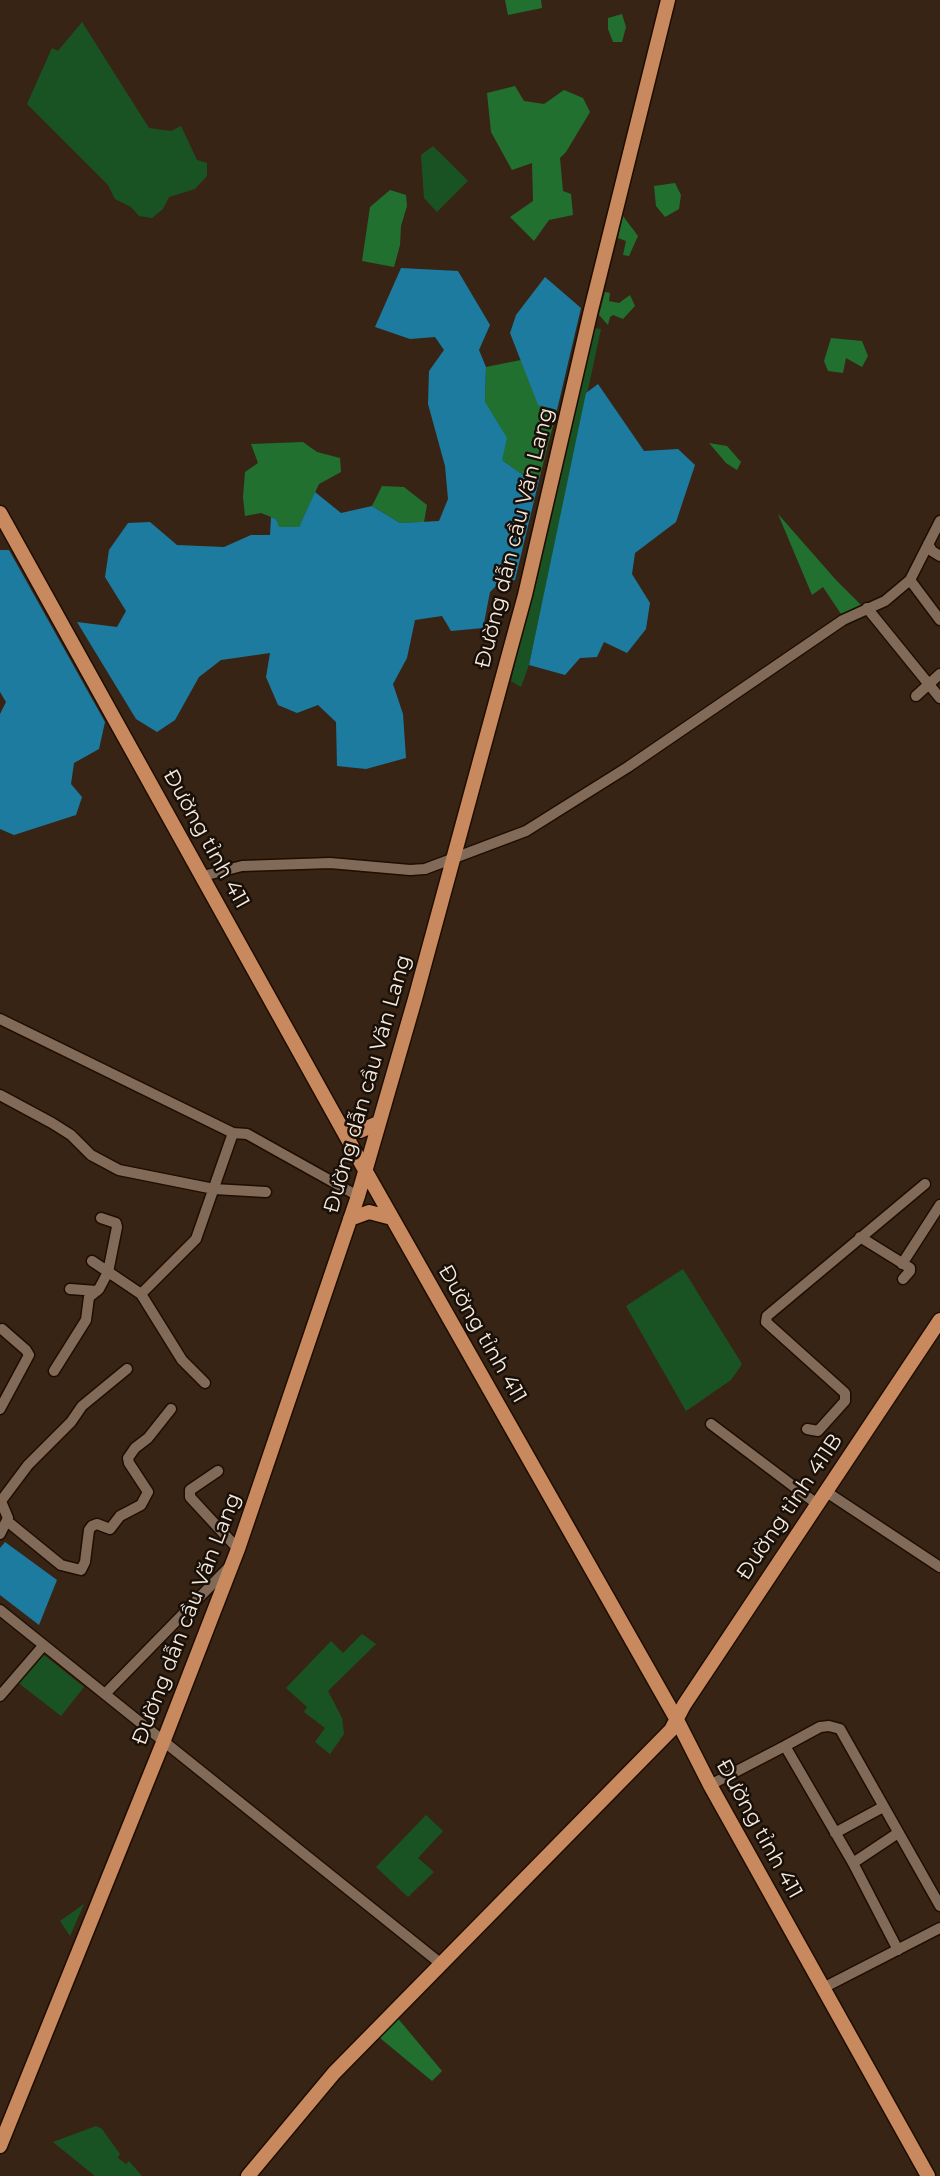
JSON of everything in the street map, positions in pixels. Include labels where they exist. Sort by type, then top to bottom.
[{"type":"main road","name":"Đường dẫn cầu Văn Lang","points":[[0,2146],[238,1549],[351,1219],[415,999],[525,595],[591,310],[668,0]]},
{"type":"main road","name":"Đường tỉnh 411","points":[[0,513],[342,1129],[677,1720],[710,1785],[928,2176]]},
{"type":"main road","points":[[342,1129],[359,1131],[378,1122]]},
{"type":"main road","points":[[351,1219],[369,1212],[392,1217]]},
{"type":"main road","name":"Đường tỉnh 411B","points":[[247,2176],[334,2073],[671,1730],[684,1705],[940,1320]]},
{"type":"street","points":[[203,876],[242,866],[330,863],[425,869],[526,831],[628,768],[843,620],[886,601],[910,580],[940,521]]},
{"type":"street","points":[[928,544],[932,551],[940,555]]},
{"type":"street","points":[[910,580],[940,620]]},
{"type":"street","points":[[867,608],[940,698]]},
{"type":"street","points":[[916,696],[940,674]]},
{"type":"street","points":[[0,1019],[233,1133],[247,1134],[358,1196]]},
{"type":"street","points":[[0,1095],[61,1129],[91,1156],[119,1170],[214,1189],[266,1192]]},
{"type":"street","points":[[141,1294],[196,1239],[233,1133]]},
{"type":"street","points":[[807,1429],[818,1431],[845,1401],[845,1393],[766,1322],[766,1319],[925,1184]]},
{"type":"street","points":[[902,1264],[940,1205]]},
{"type":"street","points":[[54,1371],[84,1324],[88,1299],[97,1291],[108,1272],[117,1227],[116,1223],[101,1217]]},
{"type":"street","points":[[860,1237],[911,1269],[903,1279]]},
{"type":"street","points":[[93,1261],[141,1294],[182,1360],[205,1383]]},
{"type":"street","points":[[70,1289],[97,1291]]},
{"type":"street","points":[[0,1409],[29,1354],[2,1329]]},
{"type":"street","points":[[0,1534],[7,1521],[6,1509],[1,1500],[28,1465],[71,1422],[80,1408],[127,1369]]},
{"type":"street","points":[[7,1521],[61,1565],[81,1570],[92,1526],[97,1524],[110,1529],[120,1516],[141,1505],[148,1492],[128,1458],[172,1409]]},
{"type":"street","points":[[710,1424],[821,1498],[940,1567]]},
{"type":"street","points":[[218,1471],[190,1490],[190,1497],[238,1549]]},
{"type":"street","points":[[105,1694],[231,1565]]},
{"type":"street","points":[[0,1610],[440,1963]]},
{"type":"street","points":[[0,1628],[12,1621]]},
{"type":"street","points":[[0,1696],[43,1646]]},
{"type":"street","points":[[710,1785],[820,1727],[840,1729],[940,1906]]},
{"type":"street","points":[[785,1745],[898,1950]]},
{"type":"street","points":[[835,1833],[883,1807]]},
{"type":"street","points":[[852,1863],[898,1833]]},
{"type":"street","points":[[825,1987],[940,1928]]},
{"type":"green space","points":[[505,0],[541,0],[542,8],[508,15]]},
{"type":"green space","points":[[622,14],[626,27],[622,42],[613,42],[608,29],[608,18]]},
{"type":"green space","points":[[82,22],[149,128],[171,131],[181,126],[197,160],[207,163],[207,176],[195,189],[169,197],[163,209],[152,218],[139,216],[131,207],[115,199],[108,185],[27,104],[52,48],[58,51]]},
{"type":"green space","points":[[515,86],[524,101],[544,104],[564,90],[583,98],[590,112],[560,158],[563,191],[571,194],[573,215],[549,220],[534,241],[510,217],[533,201],[532,163],[512,170],[491,132],[487,93]]},
{"type":"green space","points":[[433,146],[468,181],[437,212],[424,198],[421,155]]},
{"type":"green space","points":[[675,183],[681,195],[679,209],[665,217],[656,206],[654,186]]},
{"type":"green space","points":[[390,190],[406,195],[407,206],[394,267],[362,261],[370,207]]},
{"type":"green space","points":[[623,216],[638,236],[629,256],[623,255],[626,241],[618,238]]},
{"type":"green space","points":[[605,292],[610,293],[609,301],[619,303],[630,295],[635,306],[623,319],[613,315],[610,317],[608,325],[599,315]]},
{"type":"green space","points":[[594,328],[601,329],[529,665],[521,687],[511,681]]},
{"type":"green space","points":[[831,338],[862,341],[868,356],[862,367],[846,358],[843,373],[828,371],[824,361]]},
{"type":"green space","points":[[521,360],[538,404],[557,410],[540,476],[523,475],[502,460],[485,402],[486,367]]},
{"type":"green space","points":[[303,442],[317,452],[340,458],[341,472],[319,484],[299,527],[278,527],[276,519],[261,513],[245,516],[245,472],[258,463],[251,444]]},
{"type":"green space","points":[[709,443],[727,446],[741,462],[737,470],[726,463]]},
{"type":"green space","points":[[382,486],[404,487],[427,505],[424,522],[400,523],[372,506]]},
{"type":"green space","points":[[778,514],[863,607],[843,617],[823,587],[812,595]]},
{"type":"green space","points":[[683,1269],[742,1364],[731,1380],[686,1411],[626,1306]]},
{"type":"green space","points":[[362,1634],[376,1644],[328,1691],[342,1718],[344,1734],[330,1754],[315,1742],[325,1728],[304,1712],[307,1707],[286,1688],[331,1641],[343,1653]]},
{"type":"green space","points":[[37,1655],[44,1655],[84,1687],[61,1716],[16,1681]]},
{"type":"green space","points":[[426,1815],[443,1831],[418,1858],[434,1872],[408,1897],[376,1867]]},
{"type":"green space","points":[[84,1904],[70,1936],[60,1921]]},
{"type":"green space","points":[[395,2015],[442,2071],[432,2081],[374,2033]]},
{"type":"green space","points":[[96,2126],[102,2129],[120,2154],[118,2158],[126,2164],[129,2161],[142,2176],[95,2176],[53,2142]]},
{"type":"water","points":[[401,268],[458,271],[490,325],[479,350],[486,367],[485,402],[507,438],[502,460],[523,475],[540,476],[515,580],[500,582],[490,592],[483,628],[451,631],[442,616],[415,620],[407,658],[393,684],[403,714],[406,758],[366,769],[337,766],[336,722],[318,705],[297,713],[278,705],[266,677],[270,653],[221,660],[199,677],[175,720],[157,732],[136,719],[77,622],[117,627],[126,611],[105,577],[109,550],[128,523],[150,522],[177,545],[224,547],[251,535],[270,535],[271,517],[276,519],[279,527],[299,527],[315,492],[341,513],[372,506],[400,523],[439,521],[448,499],[445,466],[428,404],[429,371],[444,350],[435,337],[410,339],[375,327]]},
{"type":"water","points":[[545,277],[581,308],[557,410],[538,405],[510,333],[516,315]]},
{"type":"water","points":[[598,384],[644,451],[678,449],[695,465],[676,522],[635,553],[632,574],[650,603],[646,629],[627,653],[604,642],[597,657],[580,658],[565,675],[529,665],[586,393]]},
{"type":"water","points":[[0,550],[9,550],[105,722],[99,749],[74,763],[71,784],[82,797],[76,815],[14,835],[0,829],[0,714],[6,702],[0,692]]},
{"type":"water","points":[[5,1542],[57,1580],[39,1625],[0,1595],[0,1548]]}]
